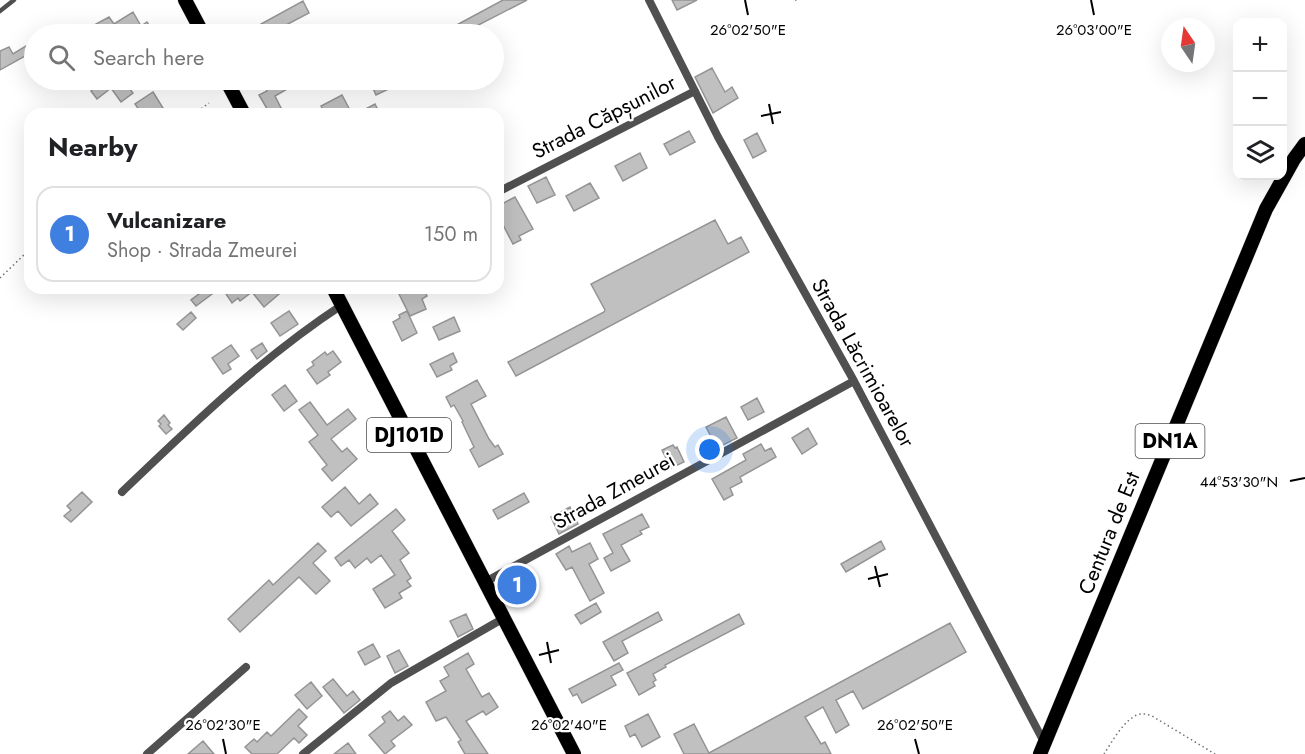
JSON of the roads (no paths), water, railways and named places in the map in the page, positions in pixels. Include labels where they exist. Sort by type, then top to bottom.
[{"type":"main road","points":[[185,0],[198,24]]},
{"type":"main road","points":[[231,90],[241,108]]},
{"type":"main road","name":"Centura de Est","points":[[1042,749],[1266,209],[1305,144]]},
{"type":"main road","name":"DJ101D","points":[[336,294],[574,754]]},
{"type":"street","name":"Strada Lăcrimioarelor","points":[[649,0],[718,137],[855,381],[1042,749]]},
{"type":"street","name":"Strada Căpșunilor","points":[[504,189],[695,91]]},
{"type":"street","points":[[122,492],[236,384],[297,335],[342,305]]},
{"type":"street","name":"Strada Zmeurei","points":[[485,582],[855,381]]},
{"type":"street","points":[[303,754],[391,683],[504,618]]},
{"type":"street","points":[[147,754],[246,667]]},
{"type":"lane","points":[[0,11],[14,0]]},
{"type":"place","name":"Vulcanizare","points":[[517,585]]}]
